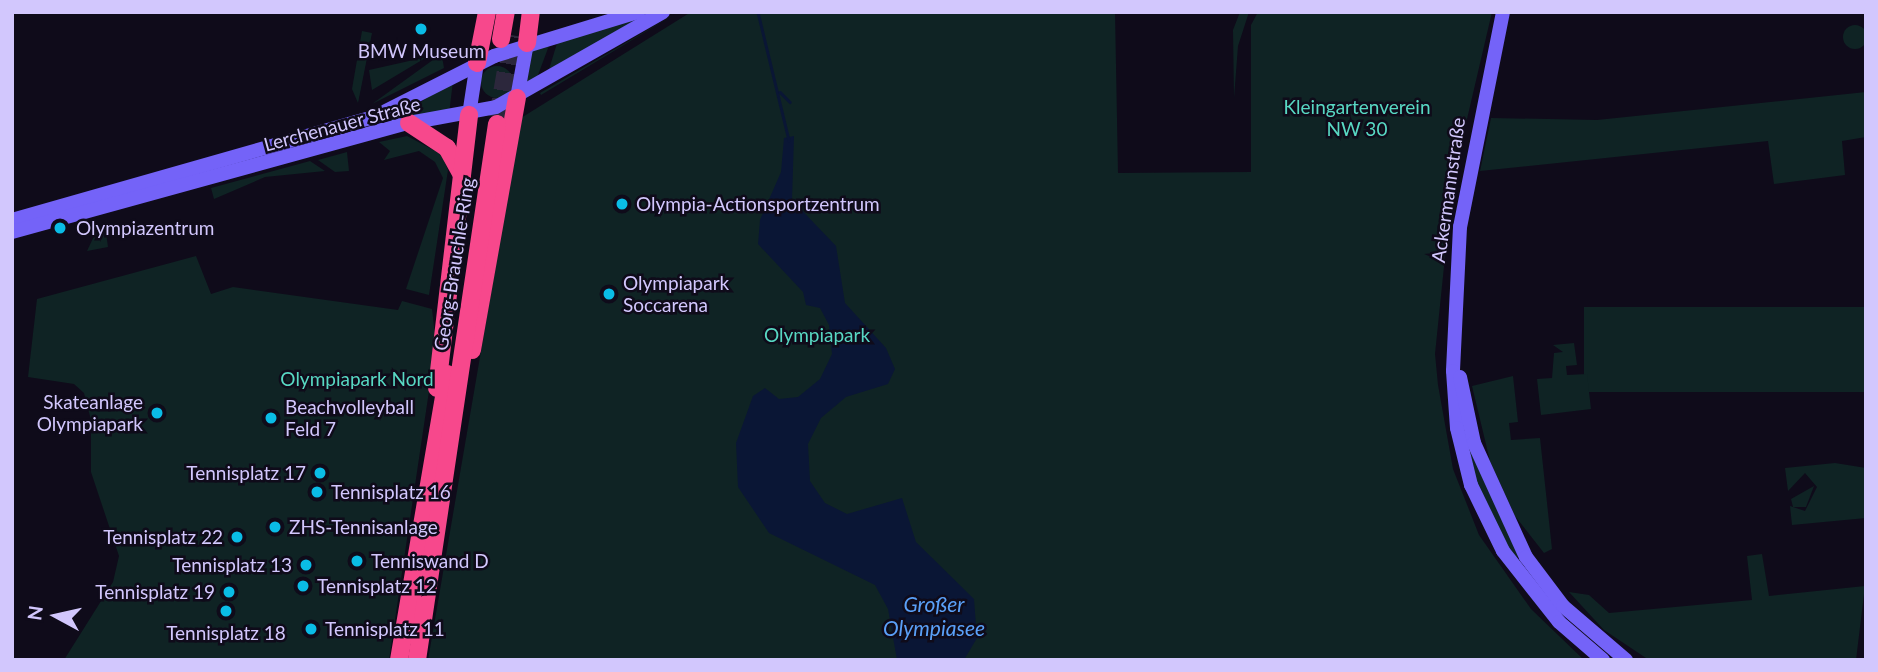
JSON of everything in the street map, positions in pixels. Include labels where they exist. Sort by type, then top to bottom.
[{"type":"highway","points":[[476,71],[487,12]]},
{"type":"highway","points":[[506,12],[509,43]]},
{"type":"highway","points":[[509,43],[516,12]]},
{"type":"highway","points":[[509,43],[531,12]]},
{"type":"highway","points":[[445,420],[518,93]]},
{"type":"highway","points":[[445,420],[462,175],[469,115]]},
{"type":"highway","name":"Georg-Brauchle-Ring","points":[[399,660],[445,420],[493,119]]},
{"type":"highway","points":[[409,123],[447,148],[462,175]]},
{"type":"highway","name":"Georg-Brauchle-Ring","points":[[417,660],[445,420]]},
{"type":"main road","name":"Lerchenauer Straße","points":[[12,220],[374,117],[476,71],[509,43],[638,12]]},
{"type":"main road","name":"Lerchenauer Straße","points":[[12,232],[409,123],[469,115],[493,119],[518,93],[663,12]]},
{"type":"main road","name":"Ackermannstraße","points":[[1503,12],[1464,189],[1455,348],[1457,428],[1479,506],[1520,576],[1603,660]]},
{"type":"main road","name":"Ackermannstraße","points":[[1497,39],[1511,12]]},
{"type":"main road","points":[[509,43],[518,93]]},
{"type":"main road","points":[[509,43],[510,61],[518,93]]},
{"type":"main road","points":[[469,115],[476,71]]},
{"type":"main road","points":[[476,71],[484,100],[493,119]]},
{"type":"main road","name":"Ackermannstraße","points":[[1455,348],[1474,443],[1512,533],[1563,606],[1626,660]]},
{"type":"green space","points":[[646,12],[654,12],[547,76],[558,40]]},
{"type":"green space","name":"Olympiapark","points":[[691,12],[1115,12],[1118,173],[1251,172],[1251,25],[1258,12],[1492,12],[1453,179],[1435,354],[1438,385],[1453,469],[1479,535],[1531,609],[1584,660],[428,660],[521,118]]},
{"type":"green space","points":[[1240,12],[1249,12],[1238,46],[1234,98],[1233,30]]},
{"type":"green space","points":[[675,14],[541,95],[540,93]]},
{"type":"green space","points":[[1855,25],[1864,28],[1867,37],[1864,46],[1855,49],[1846,46],[1843,37],[1846,28]]},
{"type":"green space","points":[[362,31],[372,33],[358,103],[352,89]]},
{"type":"green space","points":[[550,43],[535,83],[526,90],[530,48]]},
{"type":"green space","points":[[440,44],[444,68],[372,104],[437,57]]},
{"type":"green space","points":[[427,57],[372,90],[369,70]]},
{"type":"green space","points":[[497,66],[508,71],[513,82],[508,93],[497,98],[486,93],[481,82],[486,71]]},
{"type":"green space","points":[[453,81],[449,114],[375,126],[407,111]]},
{"type":"green space","points":[[1866,92],[1866,137],[1842,141],[1845,175],[1774,184],[1768,141],[1480,171],[1491,118],[1597,120]]},
{"type":"green space","points":[[407,136],[441,154],[448,170],[429,295],[406,289],[443,178],[435,162],[419,151],[384,160],[390,151],[379,142]]},
{"type":"green space","points":[[347,152],[349,171],[335,172],[318,160]]},
{"type":"green space","points":[[310,161],[325,171],[265,177],[214,199],[211,188]]},
{"type":"green space","points":[[96,232],[106,233],[108,247],[87,251]]},
{"type":"green space","name":"Olympiapark Nord","points":[[196,256],[211,294],[233,287],[398,310],[402,301],[432,309],[436,344],[389,660],[64,660],[113,582],[119,556],[91,472],[91,420],[84,393],[74,384],[28,377],[37,299]]},
{"type":"green space","points":[[1584,307],[1866,307],[1866,392],[1584,392]]},
{"type":"green space","points":[[1574,343],[1577,365],[1566,366],[1567,375],[1587,374],[1591,409],[1541,415],[1537,379],[1552,378],[1554,353],[1563,352],[1553,345]]},
{"type":"green space","points":[[1513,376],[1518,422],[1509,423],[1511,440],[1540,438],[1552,549],[1544,553],[1515,516],[1490,461],[1472,386]]},
{"type":"green space","points":[[1458,395],[1476,463],[1519,556],[1514,559],[1479,496]]},
{"type":"green space","points":[[1835,463],[1866,468],[1866,518],[1792,525],[1790,506],[1805,511],[1817,487],[1805,473],[1788,491],[1785,468]]},
{"type":"green space","points":[[1814,486],[1806,507],[1793,507],[1791,499]]},
{"type":"green space","points":[[1762,554],[1769,596],[1865,586],[1856,660],[1649,660],[1604,630],[1569,592],[1589,595],[1609,613],[1752,600],[1747,556]]},
{"type":"water","name":"Großer Olympiasee","points":[[794,136],[792,200],[836,246],[845,303],[886,348],[895,369],[888,384],[846,397],[821,418],[808,444],[810,481],[825,503],[847,514],[902,498],[916,542],[974,599],[977,638],[964,660],[897,660],[888,609],[875,585],[769,533],[738,487],[736,443],[753,396],[765,388],[779,399],[798,397],[820,379],[832,354],[829,325],[820,308],[806,305],[803,292],[758,244],[760,220],[781,172],[784,138]]},
{"type":"waterway","points":[[758,12],[789,140]]},
{"type":"waterway","points":[[780,92],[790,102]]},
{"type":"tunnel","points":[[498,117],[512,35]]},
{"type":"place","name":"BMW Museum","points":[[421,29]]},
{"type":"place","name":"Olympia-Actionsportzentrum","points":[[622,204]]},
{"type":"place","name":"Olympiazentrum","points":[[60,228]]},
{"type":"place","name":"Olympiapark Soccarena","points":[[609,294]]},
{"type":"place","name":"Skateanlage Olympiapark","points":[[157,413]]},
{"type":"place","name":"Beachvolleyball Feld 7","points":[[271,418]]},
{"type":"place","name":"Tennisplatz 17","points":[[320,473]]},
{"type":"place","name":"Tennisplatz 16","points":[[317,492]]},
{"type":"place","name":"ZHS-Tennisanlage","points":[[275,527]]},
{"type":"place","name":"Tennisplatz 22","points":[[237,537]]},
{"type":"place","name":"Tenniswand D","points":[[357,561]]},
{"type":"place","name":"Tennisplatz 13","points":[[306,565]]},
{"type":"place","name":"Tennisplatz 12","points":[[303,586]]},
{"type":"place","name":"Tennisplatz 19","points":[[229,592]]},
{"type":"place","name":"Tennisplatz 18","points":[[226,611]]},
{"type":"place","name":"Tennisplatz 11","points":[[311,629]]},
{"type":"park label","name":"Kleingartenverein NW 30","points":[[1357,118]]}]
